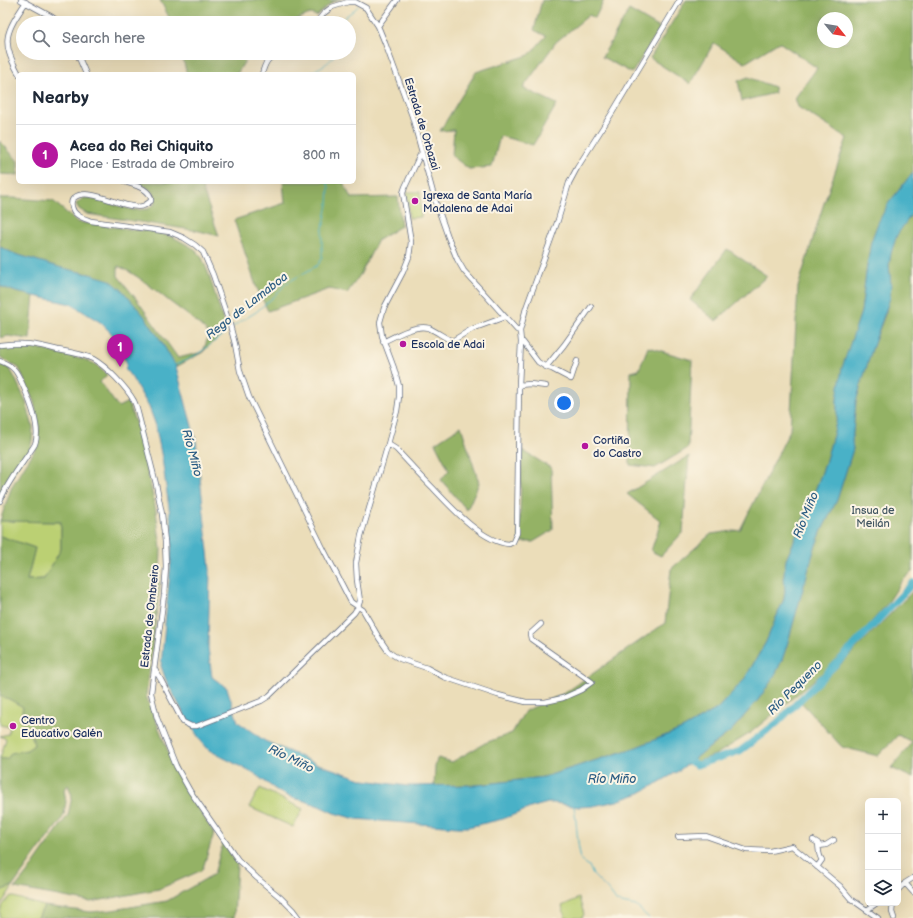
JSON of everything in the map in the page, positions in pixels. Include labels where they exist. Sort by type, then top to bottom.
[{"type":"street","points":[[378,26],[397,0]]},
{"type":"street","points":[[388,444],[396,449],[456,512],[476,529],[495,541],[509,544],[513,542],[516,533],[521,329],[526,308],[569,183],[680,0]]},
{"type":"street","points":[[18,72],[7,58],[4,42],[5,34],[23,1],[50,16]]},
{"type":"street","name":"Estrada de Orbazai","points":[[322,16],[332,7],[348,2],[355,2],[366,8],[378,26],[412,116],[435,200],[457,259],[464,271],[505,317],[517,330],[521,329]]},
{"type":"street","points":[[80,60],[85,72]]},
{"type":"street","points":[[263,72],[268,60]]},
{"type":"street","points":[[154,668],[183,722],[197,726],[261,701],[269,696],[354,613],[358,607],[360,601],[356,562],[361,536],[400,397],[399,386],[382,336],[380,322],[384,308],[403,272],[409,257],[411,242],[403,193],[422,153]]},
{"type":"street","points":[[418,160],[424,159]]},
{"type":"street","points":[[130,184],[141,188],[149,194],[151,201],[141,207],[89,194],[80,194],[72,201],[71,204],[73,211],[78,216],[91,221],[170,232],[184,238],[203,252],[213,275],[230,325],[240,371],[249,397],[351,602],[363,610],[388,651],[400,659],[427,668],[444,677],[498,695],[526,702],[545,702],[563,698],[582,690],[592,682],[531,639],[530,634],[541,624]]},
{"type":"street","points":[[546,367],[591,307]]},
{"type":"street","points":[[384,342],[421,327],[429,328],[452,341],[472,329],[505,317]]},
{"type":"street","points":[[521,342],[523,342],[538,362],[571,379],[577,361]]},
{"type":"street","name":"Estrada de Ombreiro","points":[[0,345],[25,343],[82,355],[93,359],[99,362],[110,372],[134,401],[156,484],[162,514],[165,542],[166,567],[164,595],[151,693],[157,718],[176,766],[190,791],[238,860],[281,898],[299,918]]},
{"type":"street","points":[[0,361],[14,369],[18,375],[31,406],[37,432],[35,443],[0,501]]},
{"type":"street","points":[[519,385],[530,384],[546,386]]},
{"type":"street","points":[[678,837],[706,836],[746,850],[770,851],[792,846],[840,886],[851,900],[878,918]]},
{"type":"street","points":[[813,840],[818,843],[818,853],[822,860],[817,867]]},
{"type":"street","points":[[819,846],[826,845],[834,840]]},
{"type":"street","points":[[901,887],[905,882],[913,878]]},
{"type":"street","points":[[905,882],[913,892]]},
{"type":"street","points":[[867,910],[873,906]]},
{"type":"street","points":[[893,906],[892,912],[894,918]]},
{"type":"green space","points":[[160,0],[342,0],[332,2],[317,16],[310,14],[305,16],[168,16]]},
{"type":"green space","points":[[542,0],[604,0],[595,18],[589,15],[556,42],[523,88],[557,104],[533,145],[500,136],[492,167],[469,169],[452,156],[454,130],[440,131],[476,72],[529,55],[546,36],[534,30]]},
{"type":"green space","points":[[686,0],[913,0],[913,172],[888,204],[867,266],[861,312],[837,399],[837,418],[834,432],[824,467],[786,560],[784,574],[784,599],[766,642],[744,680],[717,709],[682,729],[634,748],[544,777],[478,785],[434,786],[435,767],[438,758],[452,762],[485,743],[512,733],[525,711],[565,693],[665,623],[671,569],[711,534],[740,530],[790,430],[798,287],[823,206],[847,138],[798,107],[795,98],[817,68],[779,42],[745,63],[714,43],[690,84],[650,58]]},
{"type":"green space","points":[[629,10],[660,28],[632,73],[602,57]]},
{"type":"green space","points":[[183,60],[245,60],[238,72],[186,72]]},
{"type":"green space","points":[[748,77],[774,87],[775,93],[742,101],[738,81]]},
{"type":"green space","points":[[0,141],[16,159],[16,175],[0,174]]},
{"type":"green space","points":[[140,184],[201,184],[219,236],[199,231],[87,214],[79,209],[76,204],[83,198],[91,198],[133,210],[148,209],[155,204],[155,195],[145,186]]},
{"type":"green space","points":[[283,184],[344,184],[351,198],[398,197],[401,226],[378,240],[360,275],[347,293],[329,289],[268,311],[256,286],[234,220],[285,203]]},
{"type":"green space","points":[[407,192],[420,192],[421,217],[409,218]]},
{"type":"green space","points":[[0,198],[53,201],[77,222],[153,231],[173,237],[193,248],[202,258],[208,272],[226,329],[203,352],[176,367],[145,317],[93,275],[62,268],[15,254],[0,247]],"holes":[[[118,266],[144,282],[194,320],[209,334],[203,352],[178,358],[118,276]]]},
{"type":"green space","name":"Insua de Meilán","points":[[913,212],[913,571],[902,581],[887,604],[861,634],[824,672],[749,734],[715,755],[696,762],[693,760],[731,731],[758,700],[774,677],[782,660],[814,550],[837,500],[853,449],[852,442],[856,401],[872,349],[886,312],[891,285],[889,265],[896,235]]},
{"type":"green space","points":[[727,249],[767,276],[716,321],[690,300]]},
{"type":"green space","points":[[0,286],[16,292],[34,295],[30,339],[8,336],[0,338]]},
{"type":"green space","points":[[648,347],[692,360],[688,448],[655,468],[630,465],[631,372],[639,370]]},
{"type":"green space","points":[[0,348],[37,348],[83,359],[95,364],[107,375],[100,382],[118,407],[128,402],[140,436],[156,511],[161,549],[159,592],[146,696],[177,773],[214,833],[203,868],[200,871],[159,889],[91,902],[15,888],[68,815],[72,796],[68,785],[64,789],[66,802],[64,815],[60,822],[13,886],[0,892],[0,758],[8,758],[11,753],[27,750],[34,745],[31,733],[20,720],[23,707],[0,696],[0,536],[35,548],[27,580],[44,579],[61,549],[61,522],[0,521],[12,486],[38,445],[39,427],[34,402],[19,368],[0,357]]},
{"type":"green space","points":[[0,364],[10,369],[15,378],[26,402],[33,427],[30,450],[17,466],[0,497]]},
{"type":"green space","points":[[461,426],[479,483],[467,510],[441,480],[449,470],[435,443]]},
{"type":"green space","points":[[522,450],[551,468],[553,530],[533,542],[519,542]]},
{"type":"green space","points":[[689,456],[683,532],[661,556],[651,551],[661,521],[627,494]]},
{"type":"green space","points":[[0,521],[61,522],[61,549],[44,579],[27,580],[35,548],[0,536]]},
{"type":"green space","points":[[913,591],[913,778],[891,768],[912,742],[898,735],[878,756],[842,747],[801,702]]},
{"type":"green space","name":"Centro Educativo Galén","points":[[0,696],[24,707],[20,720],[31,733],[34,745],[27,750],[12,753],[5,760],[0,758],[0,755],[6,739],[0,736],[8,734],[10,727],[0,725]]},
{"type":"green space","points":[[260,788],[303,809],[293,827],[249,807]]},
{"type":"green space","points":[[223,842],[237,864],[234,918],[38,918],[44,906],[91,912],[167,901],[214,874]]},
{"type":"green space","points":[[13,886],[0,906],[0,892]]},
{"type":"green space","points":[[11,896],[44,906],[38,918],[0,918],[2,906]]},
{"type":"green space","points":[[579,898],[584,914],[582,918],[565,918],[562,906]]},
{"type":"water","name":"Río Miño","points":[[913,172],[913,212],[897,235],[891,253],[889,265],[891,285],[890,298],[856,401],[852,442],[853,449],[837,500],[814,550],[787,645],[774,677],[758,700],[731,731],[677,772],[640,793],[617,801],[593,806],[579,807],[548,803],[533,807],[503,819],[468,827],[356,819],[334,813],[279,792],[256,775],[209,750],[201,741],[186,718],[166,680],[161,666],[171,562],[172,529],[162,458],[155,423],[149,407],[125,369],[127,364],[113,335],[100,322],[71,304],[16,292],[0,286],[0,247],[15,254],[110,280],[122,290],[145,317],[176,367],[196,441],[210,570],[208,648],[212,677],[227,688],[238,722],[265,741],[315,763],[364,780],[407,786],[478,785],[544,777],[634,748],[682,729],[717,709],[744,680],[766,642],[784,599],[784,574],[786,560],[824,467],[837,418],[837,399],[842,368],[861,312],[871,242],[878,223],[888,204]]},
{"type":"waterway","name":"Rego de Lamaboa","points":[[347,16],[358,6]]},
{"type":"waterway","name":"Rego de Lamaboa","points":[[312,72],[330,60]]},
{"type":"waterway","name":"Rego de Lamaboa","points":[[232,327],[256,312],[277,294],[285,284],[318,265],[322,258],[322,233],[328,204],[328,184]]},
{"type":"waterway","name":"Rego de Lamaboa","points":[[174,365],[190,359],[211,345],[230,329]]},
{"type":"waterway","name":"Río Pequeno","points":[[684,757],[697,765],[740,751],[777,723],[842,658],[913,583]]},
{"type":"waterway","points":[[574,806],[581,860],[589,866],[593,875],[608,890],[617,902],[636,906],[649,918]]},
{"type":"place","name":"Igrexa de Santa María Madalena de Adai","points":[[415,201]]},
{"type":"place","name":"Escola de Adai","points":[[403,344]]},
{"type":"place","name":"Acea do Rei Chiquito","points":[[120,367]]},
{"type":"place","name":"Cortiña do Castro","points":[[585,446]]},
{"type":"place","name":"Centro Educativo Galén","points":[[13,726]]}]
